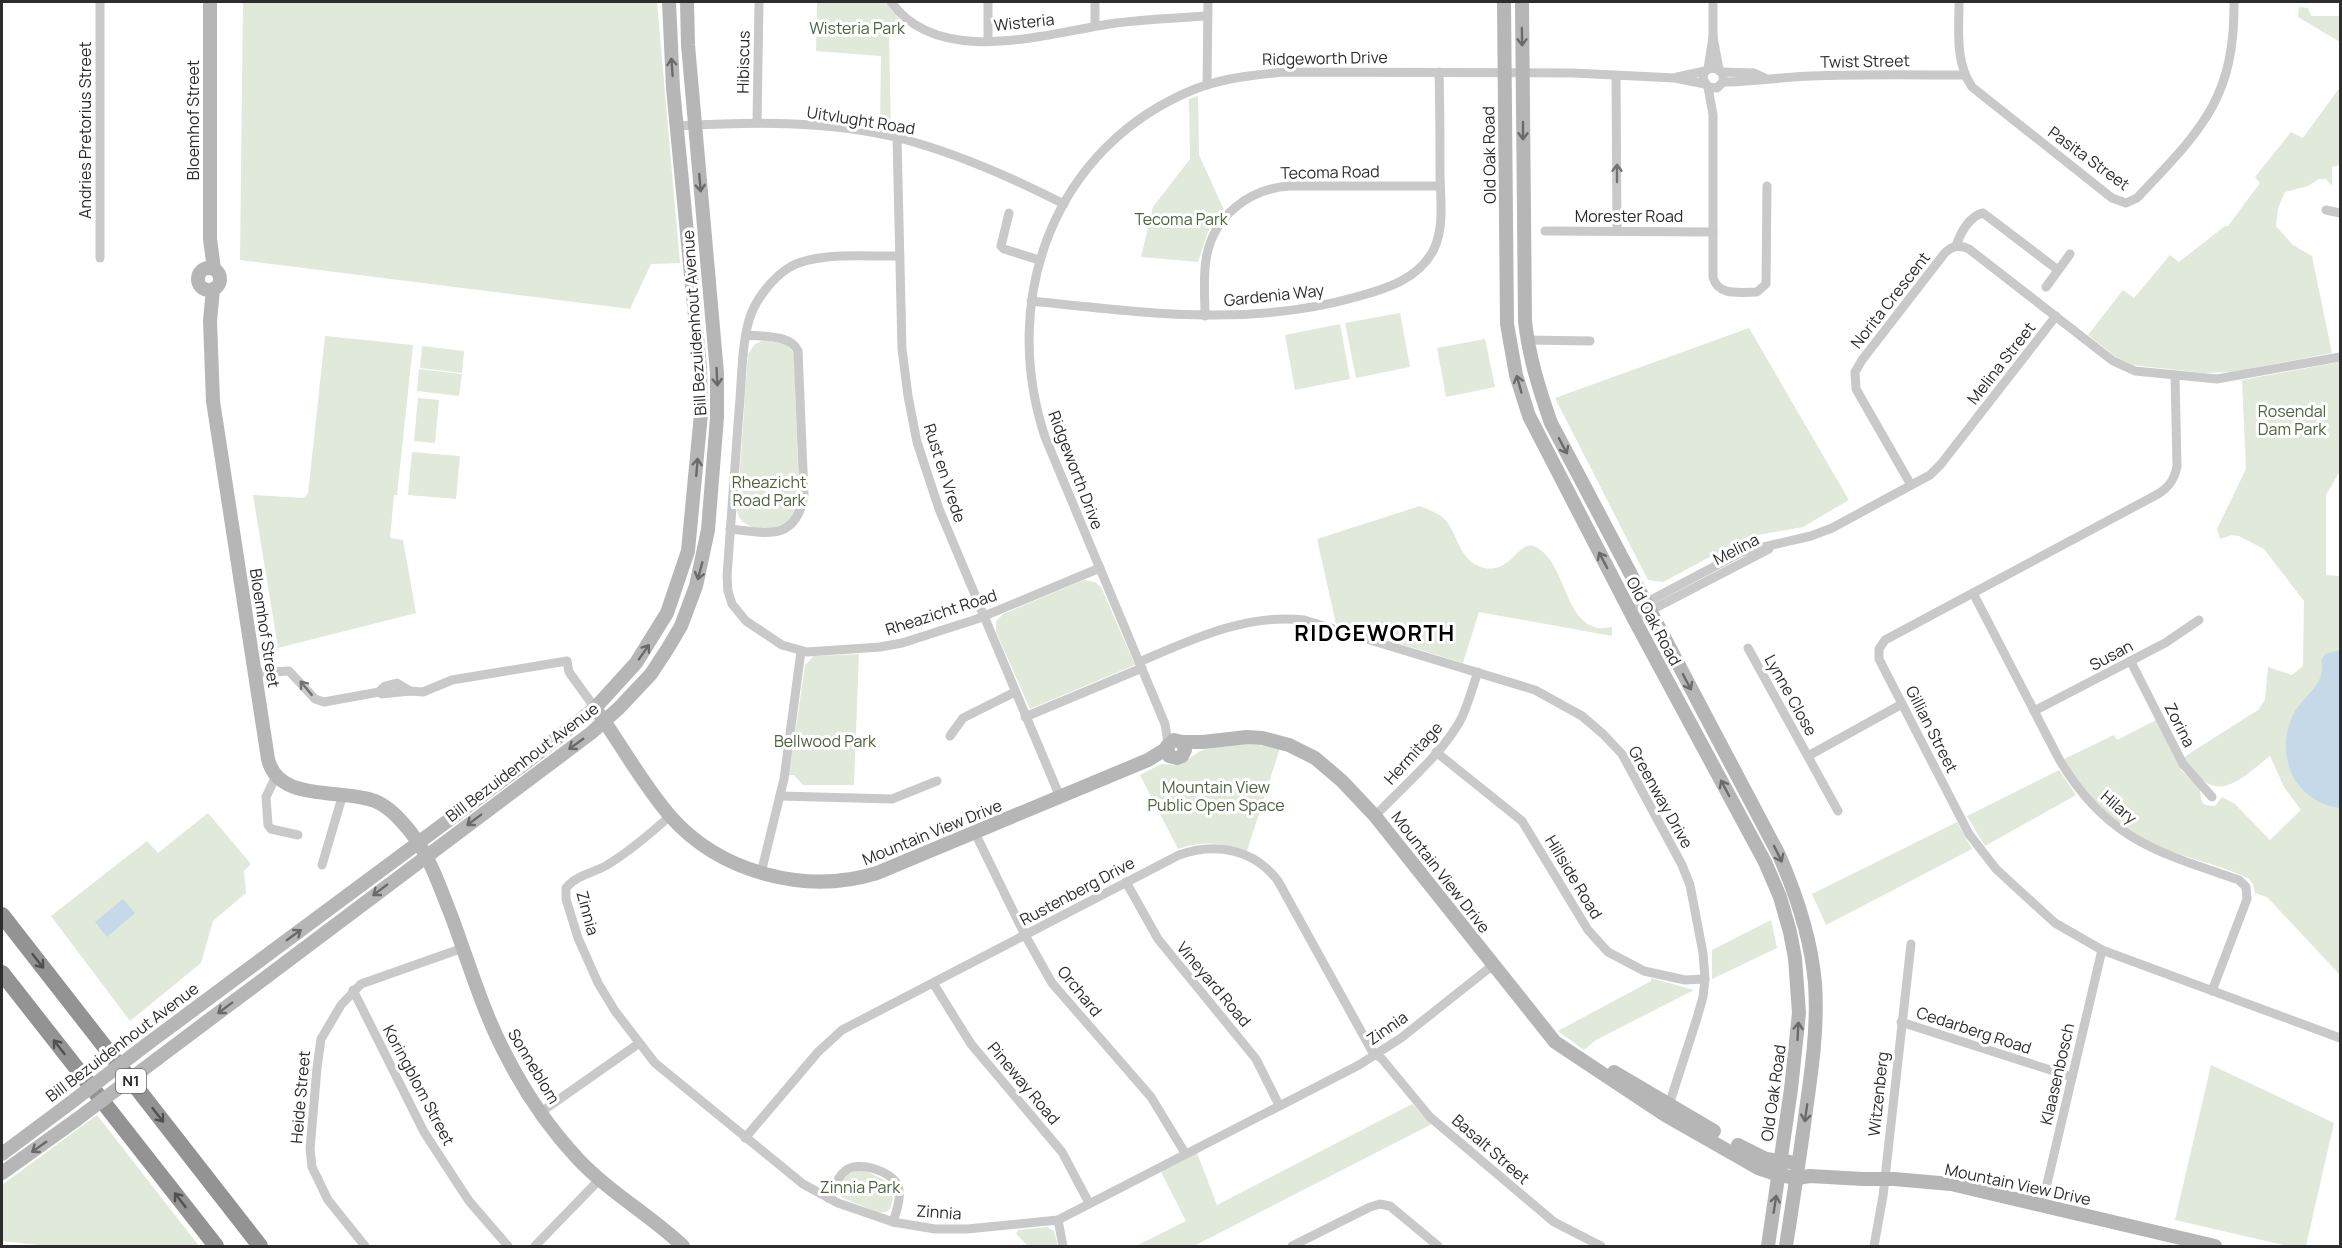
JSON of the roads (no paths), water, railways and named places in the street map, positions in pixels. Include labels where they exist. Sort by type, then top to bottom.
[{"type":"highway","name":"N1","points":[[2,915],[260,1246]]},
{"type":"highway","name":"N1","points":[[2,973],[216,1246]]},
{"type":"main road","name":"Bloemhof Street","points":[[210,2],[209,269],[200,274],[199,279],[208,288],[210,374],[215,419],[268,759],[276,776]]},
{"type":"main road","name":"Bill Bezuidenhout Avenue","points":[[2,1154],[596,708],[636,663],[660,627],[682,573],[691,530],[701,414],[701,391],[676,126],[669,2]]},
{"type":"main road","name":"Bill Bezuidenhout Avenue","points":[[2,1173],[76,1120],[605,722],[651,674],[681,626],[696,586],[708,530],[718,394],[694,125],[687,2]]},
{"type":"main road","name":"Old Oak Road","points":[[1504,2],[1507,324],[1516,375],[1529,416],[1632,615],[1765,862],[1780,897],[1790,932],[1795,958],[1799,1013],[1797,1043],[1768,1246]]},
{"type":"main road","name":"Old Oak Road","points":[[1522,2],[1527,340],[1539,389],[1551,423],[1779,855],[1803,916],[1815,982],[1816,1021],[1802,1172],[1786,1246]]},
{"type":"main road","name":"Mountain View Drive","points":[[596,708],[670,816],[689,834],[732,861],[761,873],[798,880],[846,881],[877,873],[1175,747],[1247,737],[1295,747],[1329,769],[1375,816],[1537,1021],[1758,1168],[1779,1175],[1802,1172],[1951,1184],[2042,1205],[2183,1243],[2216,1246]]},
{"type":"main road","points":[[276,776],[290,786],[368,798],[396,814],[418,841]]},
{"type":"main road","name":"Sonneblom","points":[[418,841],[427,855],[479,996],[516,1074],[541,1112],[578,1160],[683,1246]]},
{"type":"main road","name":"Mountain View Drive","points":[[1667,1109],[1750,1153],[1766,1159],[1781,1161],[1802,1172]]},
{"type":"street","name":"Andries Pretorius Street","points":[[100,2],[100,258]]},
{"type":"street","name":"Hibiscus","points":[[757,122],[759,2]]},
{"type":"street","name":"Wisteria","points":[[891,2],[910,22],[930,34],[951,40],[988,41],[1043,37],[1095,26],[1208,16]]},
{"type":"street","points":[[988,2],[988,41]]},
{"type":"street","points":[[1095,2],[1095,26]]},
{"type":"street","points":[[1207,85],[1208,2]]},
{"type":"street","points":[[1713,2],[1713,37],[1707,70],[1703,76],[1713,116]]},
{"type":"street","name":"Pasita Street","points":[[1959,2],[1959,49],[1965,75],[1976,92],[2116,201],[2129,202],[2137,198],[2188,144],[2213,105],[2225,78],[2232,52],[2234,2]]},
{"type":"street","points":[[1713,37],[1721,77],[1713,116],[1713,277],[1716,285],[1727,291],[1757,292],[1765,287],[1767,186]]},
{"type":"street","points":[[1675,78],[1707,70],[1721,77]]},
{"type":"street","name":"Ridgeworth Drive","points":[[1175,747],[1052,454],[1036,405],[1028,357],[1031,301],[1039,260],[1050,229],[1095,159],[1116,137],[1153,111],[1207,85],[1244,76],[1284,72],[1523,73]]},
{"type":"street","name":"Gardenia Way","points":[[1031,301],[1205,316],[1243,316],[1310,309],[1373,292],[1402,281],[1423,266],[1437,242],[1440,223],[1439,72]]},
{"type":"street","points":[[1523,73],[1675,78],[1714,88],[1721,77]]},
{"type":"street","name":"Twist Street","points":[[1721,77],[1752,82],[1765,78],[1965,75]]},
{"type":"street","points":[[1616,76],[1617,231]]},
{"type":"street","name":"Uitvlught Road","points":[[676,126],[757,122],[825,127],[897,138],[935,148],[1010,176],[1064,204]]},
{"type":"street","name":"Rust en Vrede","points":[[897,138],[904,372],[917,442],[939,509],[1060,797]]},
{"type":"street","name":"Tecoma Road","points":[[1205,316],[1206,260],[1211,240],[1228,214],[1252,195],[1281,186],[1440,186]]},
{"type":"street","points":[[2326,210],[2340,213]]},
{"type":"street","points":[[1009,213],[1001,246],[1039,260]]},
{"type":"street","name":"Norita Crescent","points":[[1911,485],[1856,389],[1855,372],[1862,360],[1944,254],[1956,246],[1961,233],[1978,214],[1983,213],[2058,270]]},
{"type":"street","name":"Morester Road","points":[[1545,231],[1713,232]]},
{"type":"street","points":[[1956,246],[1969,249],[2056,316]]},
{"type":"street","points":[[2046,286],[2070,254]]},
{"type":"street","name":"Rheazicht Road","points":[[899,256],[814,258],[780,274],[758,302],[746,335],[727,583],[732,604],[751,626],[782,645],[801,651],[891,645],[984,616],[1100,568]]},
{"type":"street","name":"Melina Street","points":[[1774,546],[1832,528],[1938,469],[2056,316],[2119,365],[2135,371],[2217,379],[2340,357]]},
{"type":"street","points":[[730,529],[770,534],[784,530],[799,514],[804,495],[798,351],[794,344],[787,340],[746,335]]},
{"type":"street","points":[[1527,340],[1590,341]]},
{"type":"street","name":"Gillian Street","points":[[2175,375],[2177,466],[2175,476],[2168,486],[2158,494],[1973,592],[1881,644],[1879,659],[1969,834],[1986,857],[2024,896],[2055,923],[2102,950],[2340,1038]]},
{"type":"street","name":"Melina","points":[[1632,615],[1742,552],[1758,547],[1774,546]]},
{"type":"street","name":"Hilary","points":[[1973,592],[2071,780],[2092,805],[2115,826],[2151,849],[2239,880],[2244,885],[2247,899],[2212,991]]},
{"type":"street","name":"Greenway Drive","points":[[1025,717],[1219,629],[1287,619],[1304,620],[1331,627],[1478,672],[1535,690],[1567,706],[1593,724],[1622,754],[1687,878],[1703,953],[1705,979],[1697,1018],[1667,1109]]},
{"type":"street","name":"Susan","points":[[2034,711],[2165,643],[2199,620]]},
{"type":"street","name":"Lynne Close","points":[[1748,648],[1838,811]]},
{"type":"street","points":[[761,873],[780,796],[801,651]]},
{"type":"street","points":[[255,673],[289,671],[315,699],[324,702],[379,692],[382,694],[423,692],[452,680],[567,662],[569,672],[596,708]]},
{"type":"street","name":"Zorina","points":[[2130,662],[2183,765],[2212,796]]},
{"type":"street","name":"Hermitage","points":[[1375,816],[1436,752],[1461,719],[1478,672]]},
{"type":"street","points":[[950,736],[963,718],[1015,692]]},
{"type":"street","name":"Lynne Close","points":[[1808,756],[1902,704]]},
{"type":"street","name":"Hillside Road","points":[[1436,752],[1522,821],[1588,930],[1608,952],[1644,971],[1685,980],[1705,979]]},
{"type":"street","points":[[276,776],[267,797],[268,825],[271,829],[298,835]]},
{"type":"street","points":[[780,796],[892,799],[937,780]]},
{"type":"street","points":[[322,865],[343,794]]},
{"type":"street","name":"Zinnia","points":[[670,816],[616,860],[598,871],[570,882],[565,892],[581,945],[598,983],[638,1044],[667,1075],[803,1184],[828,1198],[875,1218],[893,1222],[935,1229],[967,1229],[1058,1220],[1377,1055],[1493,965]]},
{"type":"street","name":"Orchard","points":[[975,833],[1025,935],[1052,983],[1151,1097],[1185,1153]]},
{"type":"street","name":"Rustenberg Drive","points":[[745,1138],[835,1035],[1126,882],[1179,855],[1199,849],[1228,849],[1257,861],[1278,881],[1372,1051],[1377,1055]]},
{"type":"street","name":"Vineyard Road","points":[[1126,882],[1158,939],[1250,1050],[1279,1105]]},
{"type":"street","name":"Witzenberg","points":[[1874,1246],[1911,944]]},
{"type":"street","name":"Heide Street","points":[[365,1246],[323,1191],[310,1158],[321,1039],[337,1011],[353,990],[366,981],[463,948]]},
{"type":"street","name":"Klaasenbosch","points":[[2042,1205],[2102,950]]},
{"type":"street","name":"Pineway Road","points":[[933,983],[971,1044],[1062,1152],[1089,1203]]},
{"type":"street","name":"Koringblom Street","points":[[353,990],[424,1132],[469,1201],[508,1246]]},
{"type":"street","name":"Cedarberg Road","points":[[1901,1022],[2072,1077]]},
{"type":"street","points":[[541,1112],[638,1044]]},
{"type":"street","name":"Basalt Street","points":[[1377,1055],[1430,1117],[1554,1222],[1601,1246]]},
{"type":"street","points":[[828,1198],[843,1172],[855,1166],[865,1166],[891,1177],[897,1185],[899,1198],[893,1222]]},
{"type":"street","points":[[535,1246],[600,1179]]},
{"type":"street","points":[[1292,1246],[1380,1204],[1389,1206],[1438,1246]]},
{"type":"street","points":[[1058,1220],[1063,1246]]},
{"type":"water","points":[[2340,650],[2340,808],[2314,799],[2299,786],[2288,764],[2286,738],[2294,713],[2321,676],[2321,661],[2325,654]]},
{"type":"water","points":[[123,899],[135,913],[107,937],[95,922]]},
{"type":"district","name":"RIDGEWORTH","points":[[1375,633]]},
{"type":"park label","name":"Wisteria Park","points":[[857,28]]},
{"type":"park label","name":"Tecoma Park","points":[[1181,219]]},
{"type":"park label","name":"Rosendal Dam Park","points":[[2292,420]]},
{"type":"park label","name":"Rheazicht Road Park","points":[[769,491]]},
{"type":"park label","name":"Bellwood Park","points":[[825,741]]},
{"type":"park label","name":"Mountain View Public Open Space","points":[[1216,796]]},
{"type":"park label","name":"Zinnia Park","points":[[860,1187]]}]
